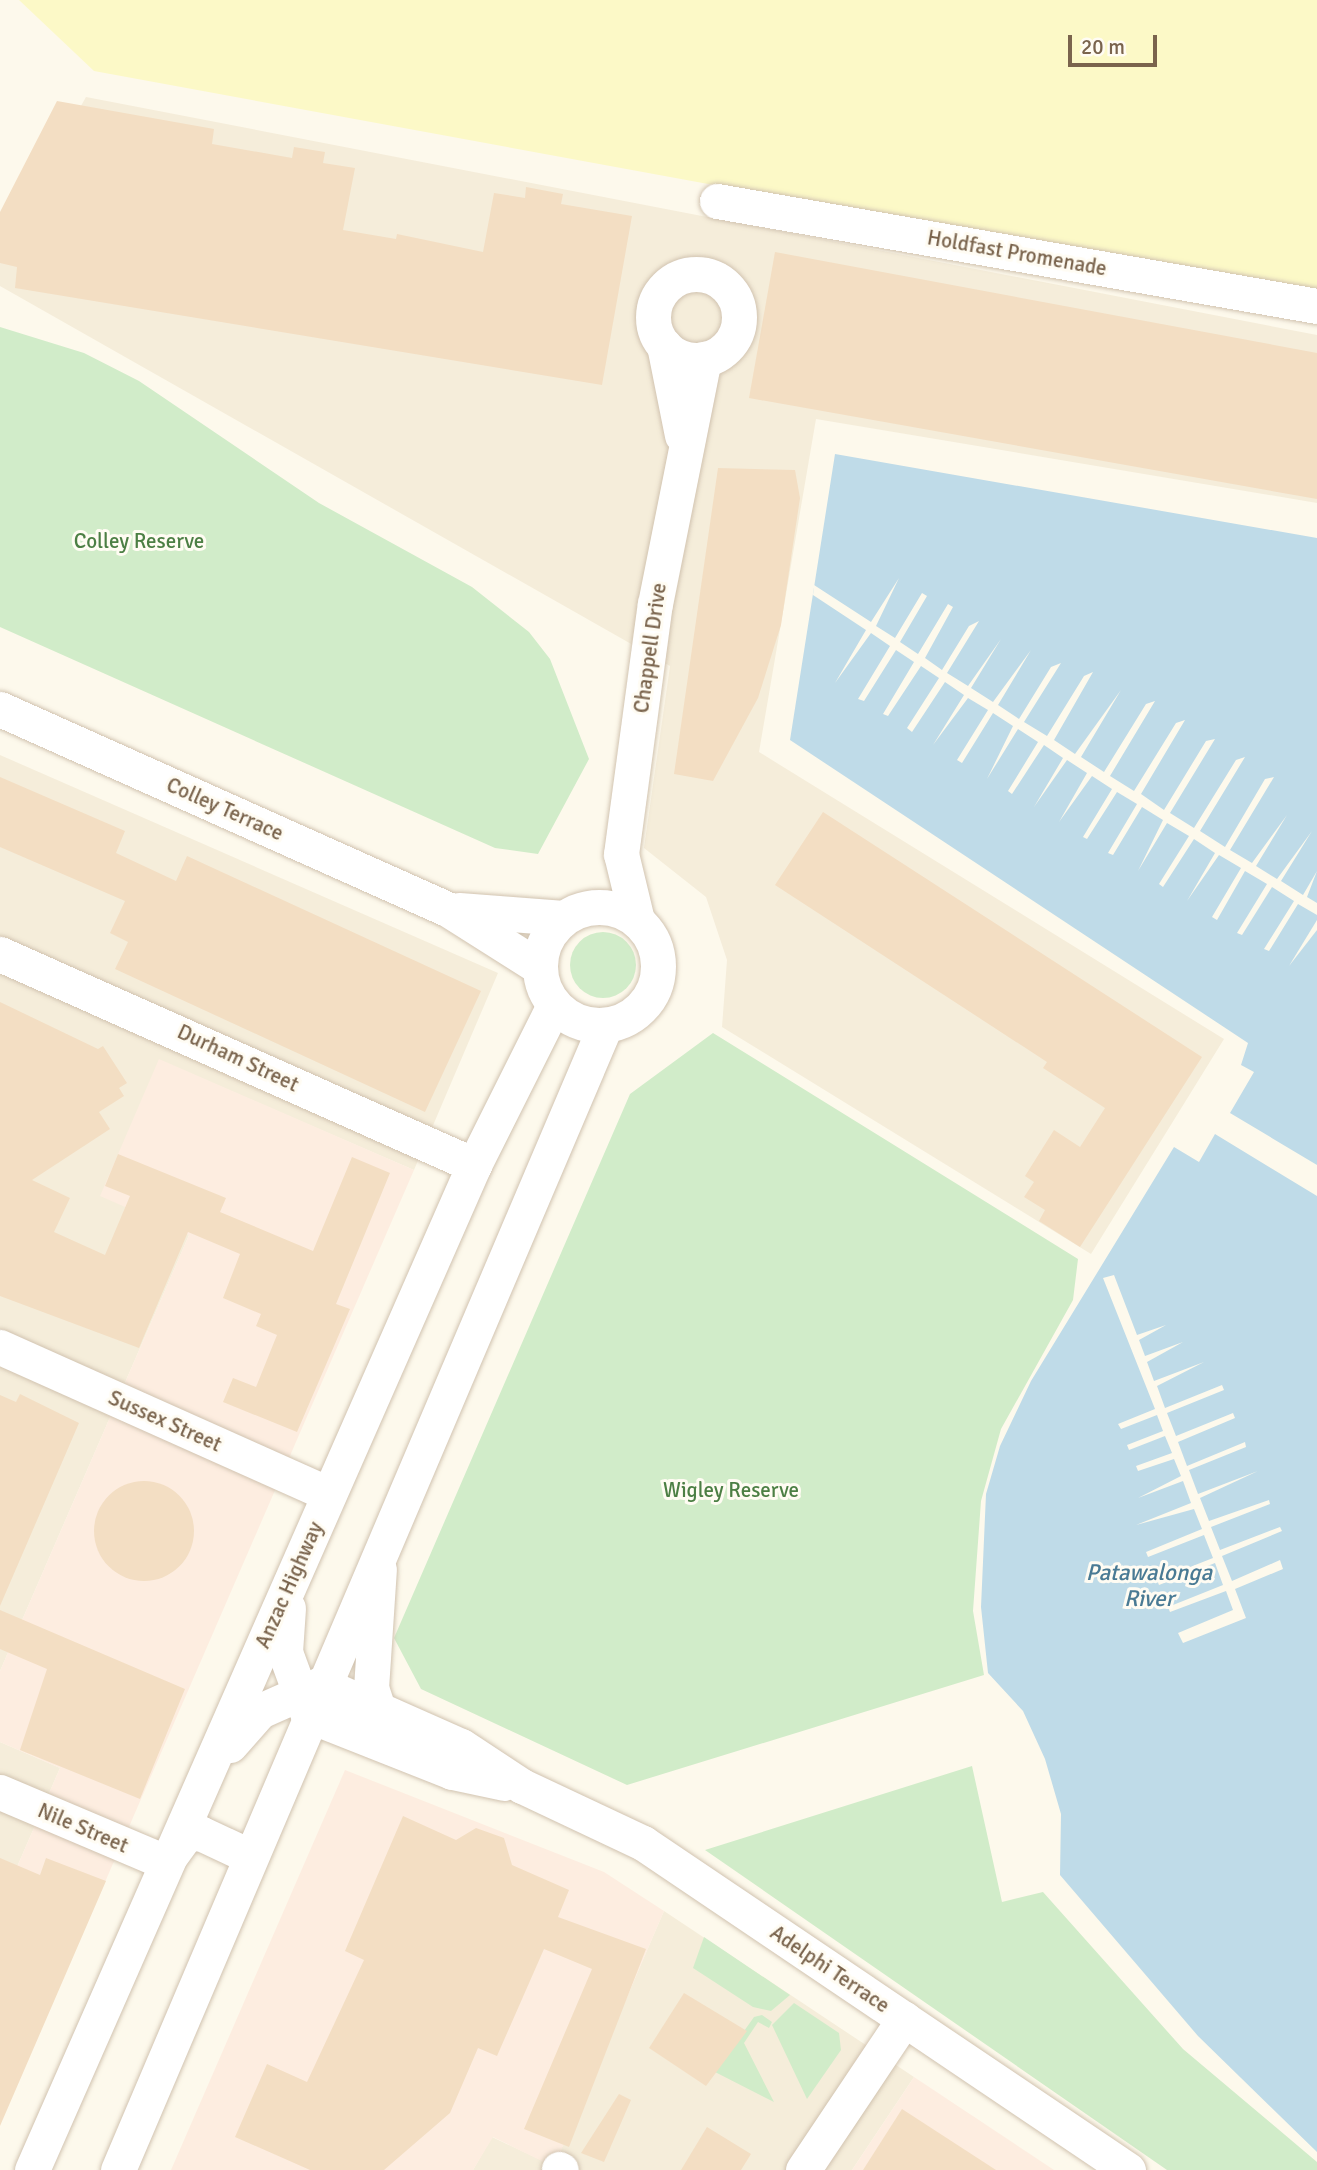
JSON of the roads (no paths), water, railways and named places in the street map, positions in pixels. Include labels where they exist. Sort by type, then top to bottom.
[{"type":"street","name":"Holdfast Promenade","points":[[717,201],[1317,306]]},
{"type":"street","points":[[712,276],[734,296],[738,326],[722,351],[704,359],[681,357],[664,345],[654,324],[662,291],[679,277],[712,276]]},
{"type":"street","name":"Chappell Drive","points":[[664,345],[683,442]]},
{"type":"street","name":"Chappell Drive","points":[[638,920],[621,854],[683,442],[704,359]]},
{"type":"street","name":"Colley Terrace","points":[[0,709],[449,910],[533,962]]},
{"type":"street","points":[[474,1165],[533,996],[533,962],[545,939],[621,854]]},
{"type":"street","points":[[533,962],[554,1005],[586,1024],[605,1026],[639,1010],[658,978],[656,946],[638,920],[608,907],[570,914]]},
{"type":"street","name":"Colley Terrace","points":[[449,910],[570,914]]},
{"type":"street","name":"Durham Street","points":[[0,954],[474,1165]]},
{"type":"street","name":"Anzac Highway","points":[[32,2170],[474,1165],[554,1005]]},
{"type":"street","points":[[118,2170],[249,1856],[308,1698],[381,1541],[605,1026]]},
{"type":"street","name":"Sussex Street","points":[[0,1348],[329,1494]]},
{"type":"street","points":[[308,1698],[285,1652],[289,1596],[311,1534]]},
{"type":"street","points":[[378,1709],[371,1688],[381,1541]]},
{"type":"street","points":[[170,1856],[210,1768],[260,1711],[308,1698]]},
{"type":"street","name":"Adelphi Terrace","points":[[308,1698],[378,1709],[461,1746],[522,1786],[643,1843],[1128,2170]]},
{"type":"street","name":"Adelphi Terrace","points":[[308,1698],[452,1772],[522,1786]]},
{"type":"street","name":"Nile Street","points":[[0,1793],[170,1856]]},
{"type":"street","points":[[170,1856],[186,1834],[200,1833],[249,1856]]},
{"type":"street","points":[[803,2170],[904,2019]]},
{"type":"water","points":[[835,454],[1317,538],[1317,1165],[1230,1113],[1254,1072],[1241,1065],[1248,1043],[790,740]]},
{"type":"water","name":"Patawalonga River","points":[[1215,1134],[1317,1196],[1317,2152],[1198,2036],[1060,1875],[1061,1814],[1045,1759],[1023,1711],[988,1673],[981,1607],[986,1494],[1000,1446],[1031,1381],[1174,1147],[1199,1162]]},
{"type":"park label","name":"Colley Reserve","points":[[139,541]]},
{"type":"park label","name":"Wigley Reserve","points":[[731,1490]]}]
